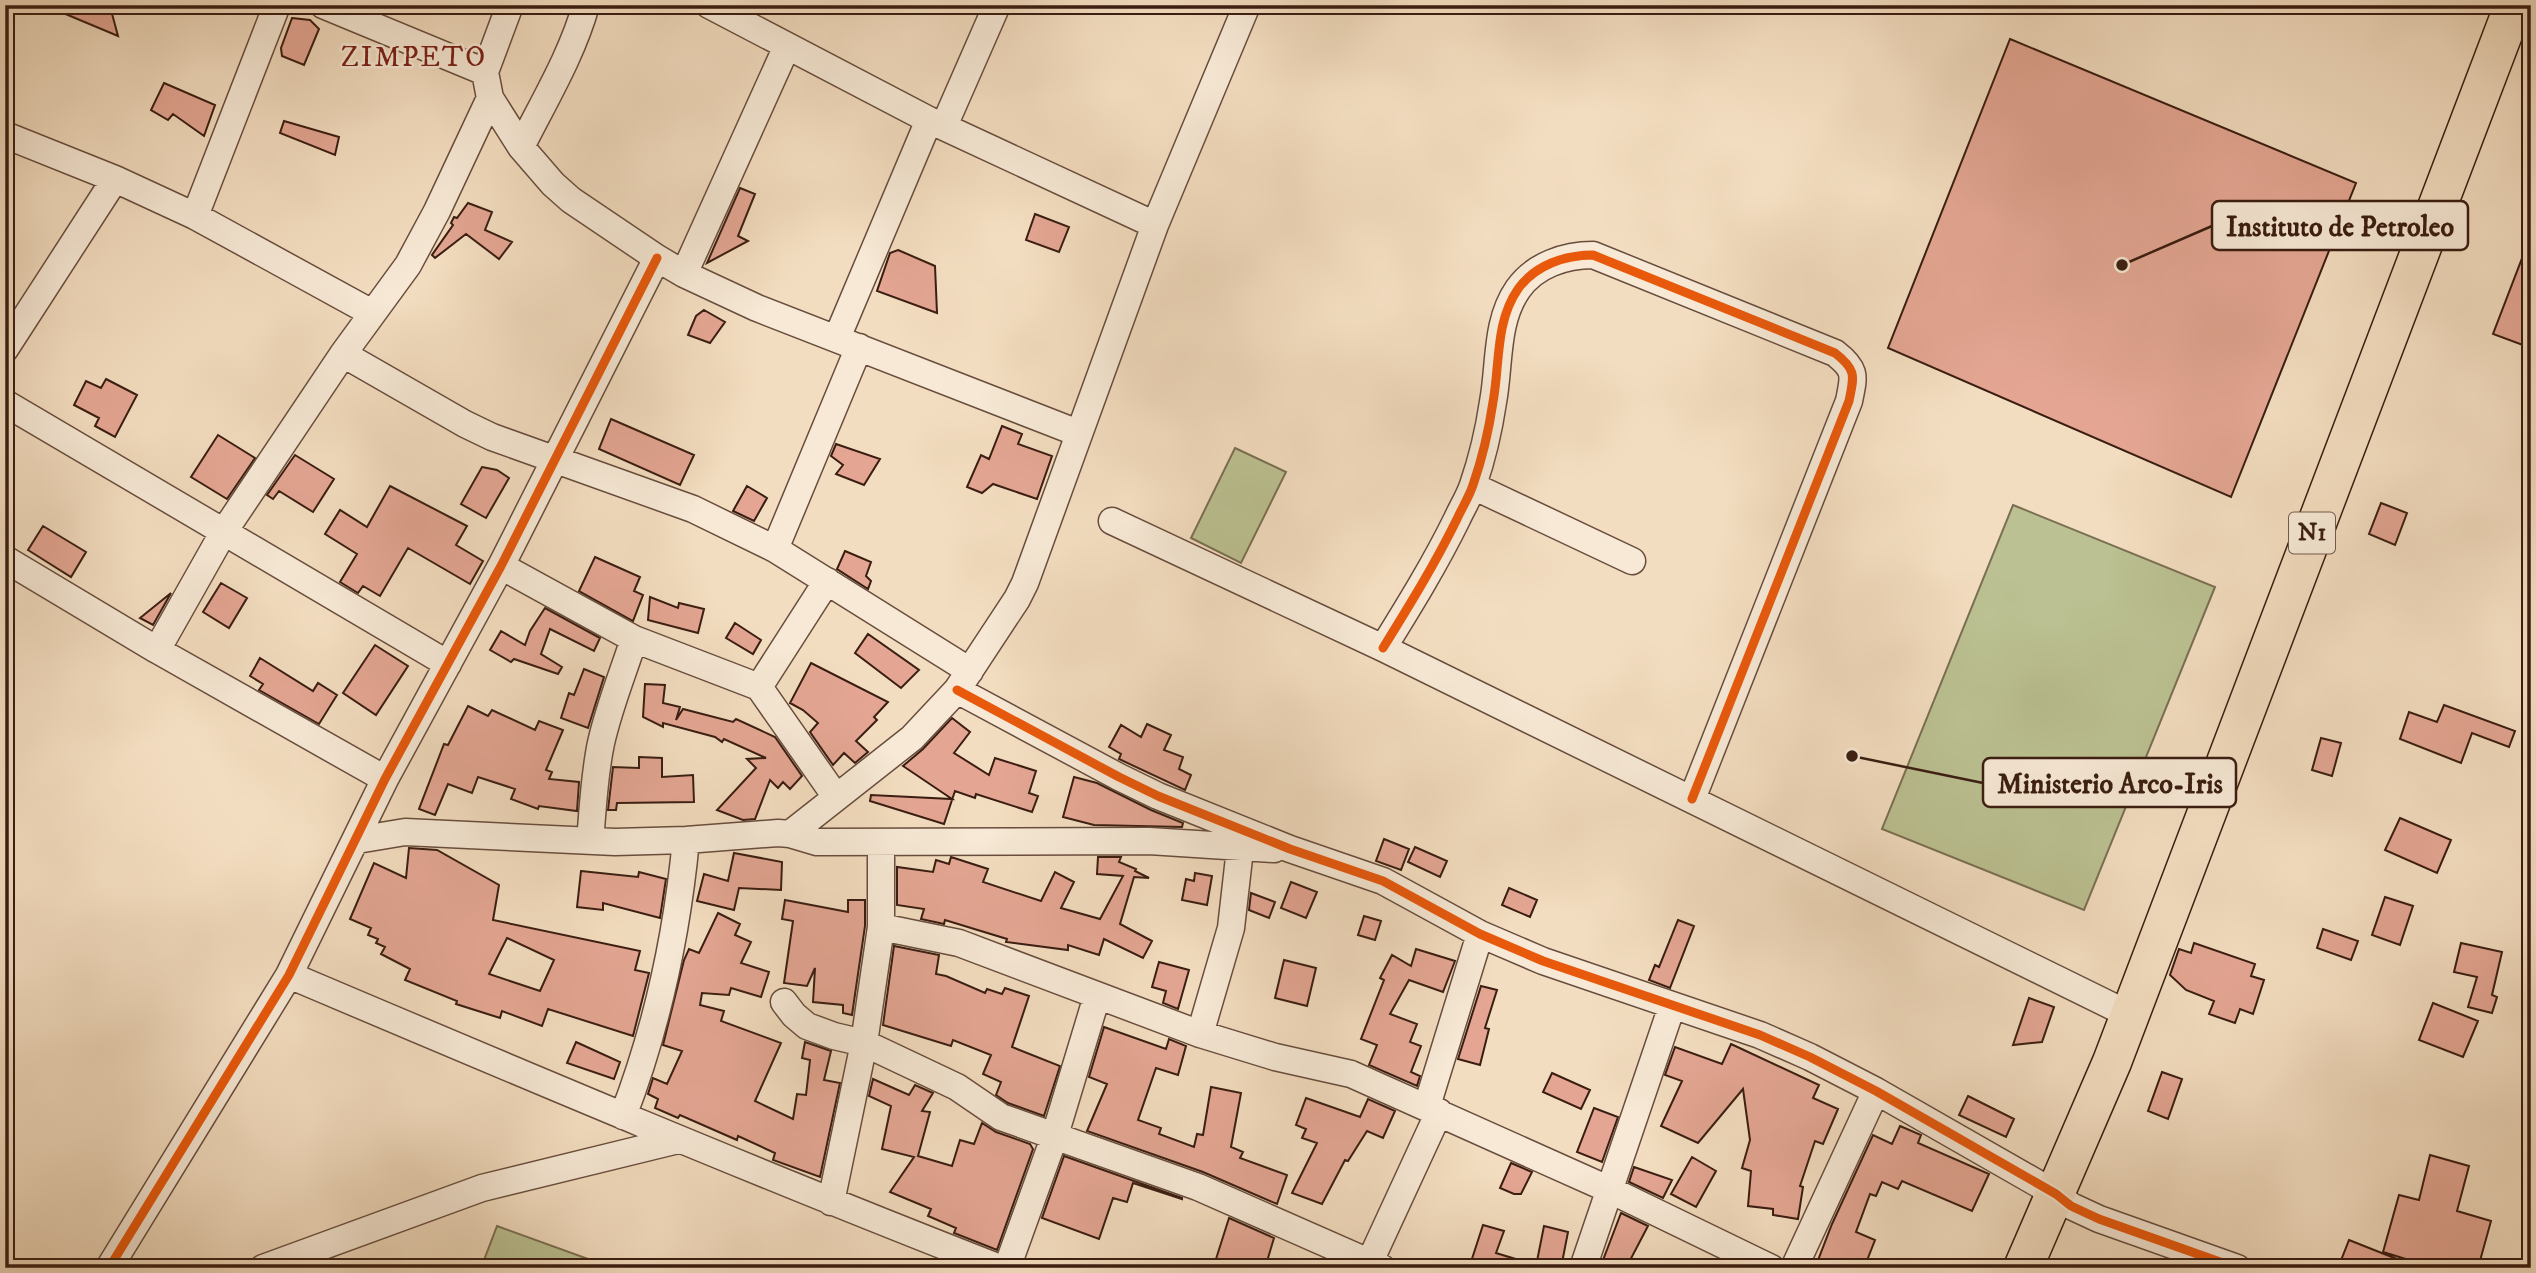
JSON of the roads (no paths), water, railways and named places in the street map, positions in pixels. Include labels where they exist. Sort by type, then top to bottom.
[{"type":"highway","name":"N1","points":[[2024,1268],[2112,1062],[2514,5]]},
{"type":"street","points":[[195,216],[277,5]]},
{"type":"street","points":[[323,5],[485,72]]},
{"type":"street","points":[[510,5],[485,72],[490,98],[521,147],[553,184],[571,200],[684,274],[757,308],[1078,433]]},
{"type":"street","points":[[521,147],[558,75],[582,21],[586,5]]},
{"type":"street","points":[[709,5],[937,123],[1156,225]]},
{"type":"street","points":[[775,549],[848,343],[937,123],[997,5]]},
{"type":"street","points":[[790,834],[898,751],[963,680],[1025,583],[1156,225],[1247,5]]},
{"type":"street","points":[[684,274],[787,46]]},
{"type":"street","points":[[157,650],[223,533],[343,354],[408,265],[490,98]]},
{"type":"street","points":[[5,135],[115,179],[195,216],[372,313]]},
{"type":"street","points":[[5,349],[115,179]]},
{"type":"street","points":[[1383,648],[1440,553],[1473,486],[1493,402],[1502,328],[1509,306],[1519,288],[1541,269],[1556,260],[1593,255],[1835,353],[1850,364],[1854,376],[1849,401],[1692,799]]},
{"type":"street","points":[[109,1268],[289,975],[385,779],[501,566],[657,258]]},
{"type":"street","points":[[343,354],[492,437],[679,503],[775,549],[827,582],[963,680],[1129,782],[1290,849],[1383,881],[1480,934],[1543,961],[1786,1046],[1875,1091],[2056,1194],[2071,1206],[2099,1219],[2236,1268]]},
{"type":"street","points":[[5,403],[448,664]]},
{"type":"street","points":[[1473,486],[1632,561]]},
{"type":"street","points":[[1112,521],[1383,648],[2130,1015]]},
{"type":"street","points":[[5,559],[157,650],[385,779]]},
{"type":"street","points":[[501,566],[634,639],[760,687],[836,797]]},
{"type":"street","points":[[760,687],[827,582]]},
{"type":"street","points":[[590,841],[595,775],[601,742],[634,639]]},
{"type":"street","points":[[357,840],[405,832],[590,841],[686,840],[790,834],[817,842],[1149,841],[1240,849],[1290,849]]},
{"type":"street","points":[[623,1116],[643,1065],[673,938],[679,911],[686,840]]},
{"type":"street","points":[[831,1202],[864,1042],[881,927],[881,842]]},
{"type":"street","points":[[1200,1034],[1231,928],[1240,849]]},
{"type":"street","points":[[881,927],[959,943],[1200,1034],[1275,1057],[1351,1074],[1608,1189],[1771,1268]]},
{"type":"street","points":[[785,1002],[794,1015],[807,1026],[834,1036],[864,1042],[957,1087],[1001,1117],[1198,1186],[1373,1266],[1433,1109],[1480,934]]},
{"type":"street","points":[[289,975],[678,1140],[1000,1268]]},
{"type":"street","points":[[1007,1268],[1055,1135],[1097,996]]},
{"type":"street","points":[[1583,1268],[1672,1006]]},
{"type":"street","points":[[1794,1268],[1875,1091]]},
{"type":"street","points":[[264,1268],[482,1188],[678,1140]]},
{"type":"place","name":"Instituto de Petroleo","points":[[2122,265]]},
{"type":"place","name":"Ministerio Arco-Iris","points":[[1852,756]]},
{"type":"district","name":"ZIMPETO","points":[[414,57]]}]
